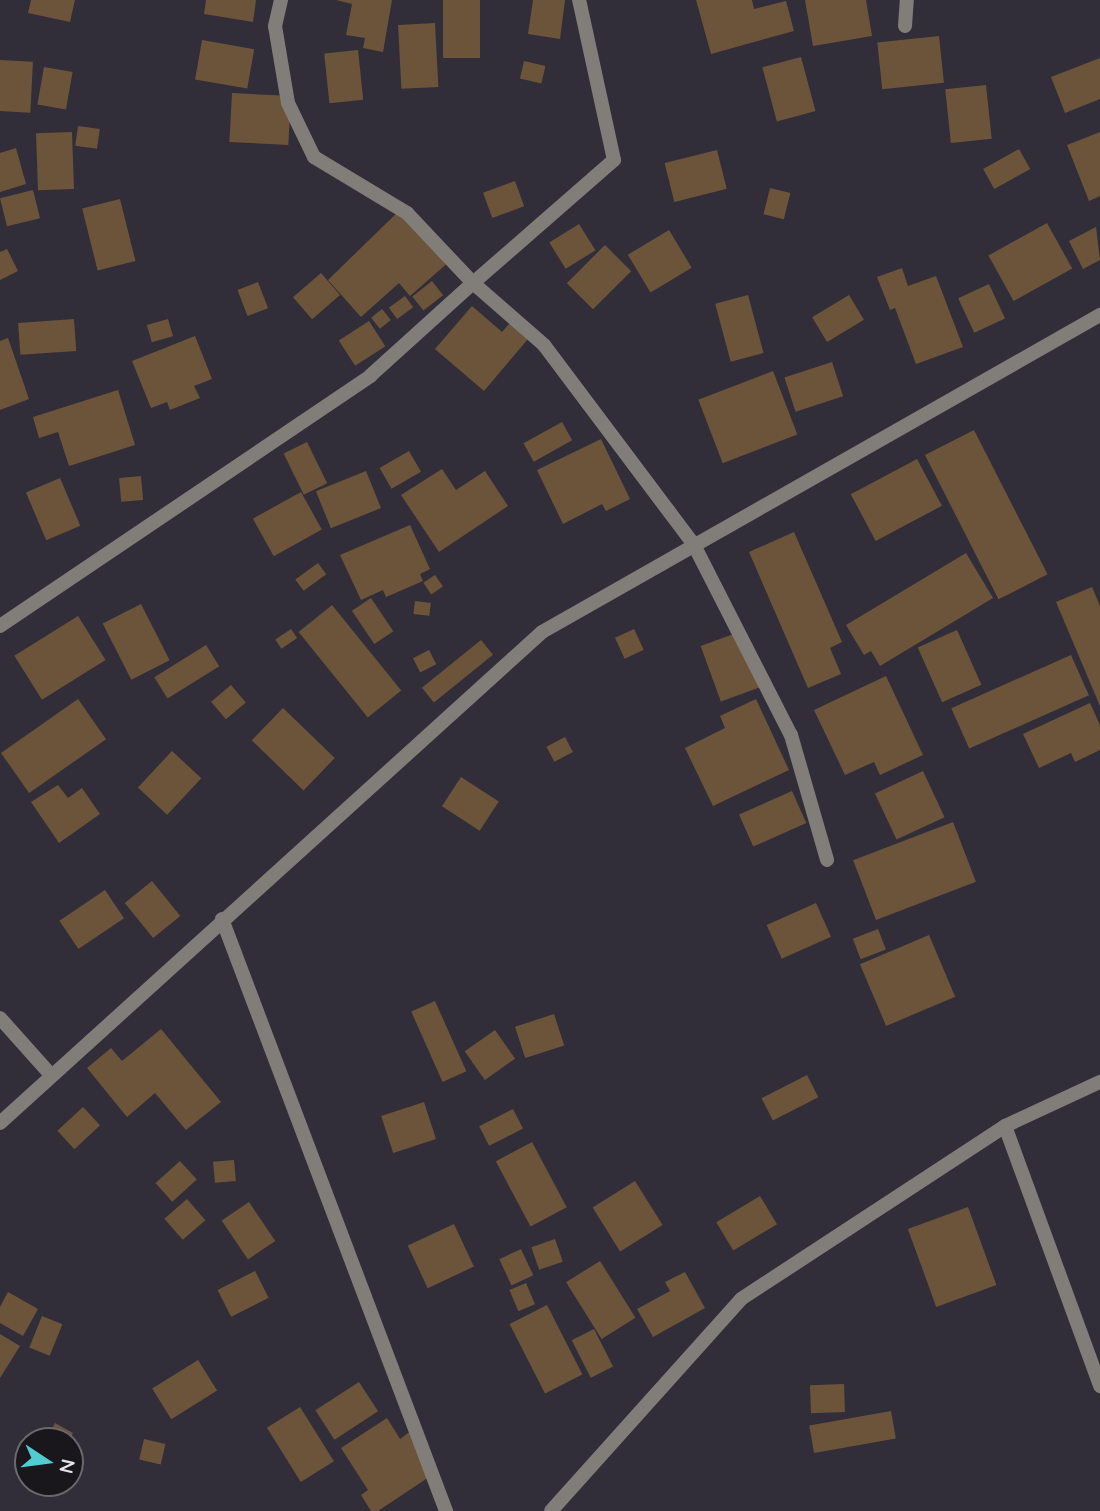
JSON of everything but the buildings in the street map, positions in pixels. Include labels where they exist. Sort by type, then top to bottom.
[{"type":"street","points":[[281,0],[275,26],[288,103],[314,156],[407,213],[473,283],[544,345],[694,545],[791,735],[827,860]]},
{"type":"street","points":[[0,626],[370,376],[614,160],[579,0]]},
{"type":"street","points":[[905,26],[907,0]]},
{"type":"street","points":[[0,1123],[222,919],[542,632],[1100,316]]},
{"type":"street","points":[[222,919],[446,1511]]},
{"type":"street","points":[[0,1018],[51,1075]]},
{"type":"street","points":[[551,1511],[741,1299],[1005,1126],[1100,1082]]},
{"type":"street","points":[[1005,1126],[1100,1386]]}]
